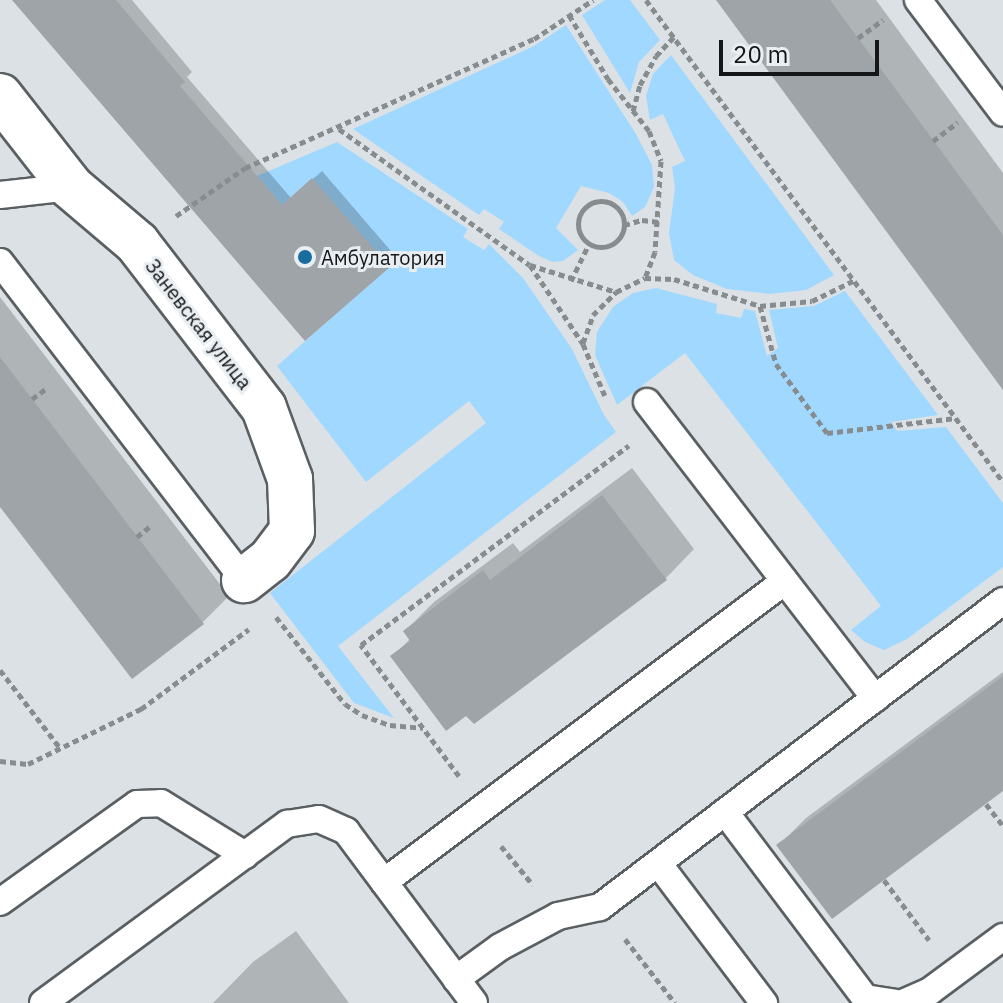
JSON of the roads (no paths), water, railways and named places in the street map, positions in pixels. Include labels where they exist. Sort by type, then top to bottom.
[{"type":"street","name":"Заневская улица","points":[[0,96],[71,187],[137,243],[264,408],[290,479],[292,531],[270,560],[258,596]]},
{"type":"lane","points":[[918,0],[1003,113]]},
{"type":"lane","points":[[0,195],[71,187]]},
{"type":"lane","points":[[0,262],[258,596]]},
{"type":"lane","points":[[654,411],[875,698]]},
{"type":"lane","points":[[384,882],[785,581]]},
{"type":"lane","points":[[456,979],[500,947],[558,916],[600,907],[1003,601]]},
{"type":"lane","points":[[0,902],[137,804],[161,803],[245,855]]},
{"type":"lane","points":[[725,812],[857,1001],[896,1003]]},
{"type":"lane","points":[[43,1003],[287,824],[319,819],[346,831],[474,1003]]},
{"type":"lane","points":[[658,863],[764,1003]]},
{"type":"lane","points":[[903,1003],[930,991],[1003,937]]},
{"type":"place","name":"Амбулатория","points":[[305,257]]}]
